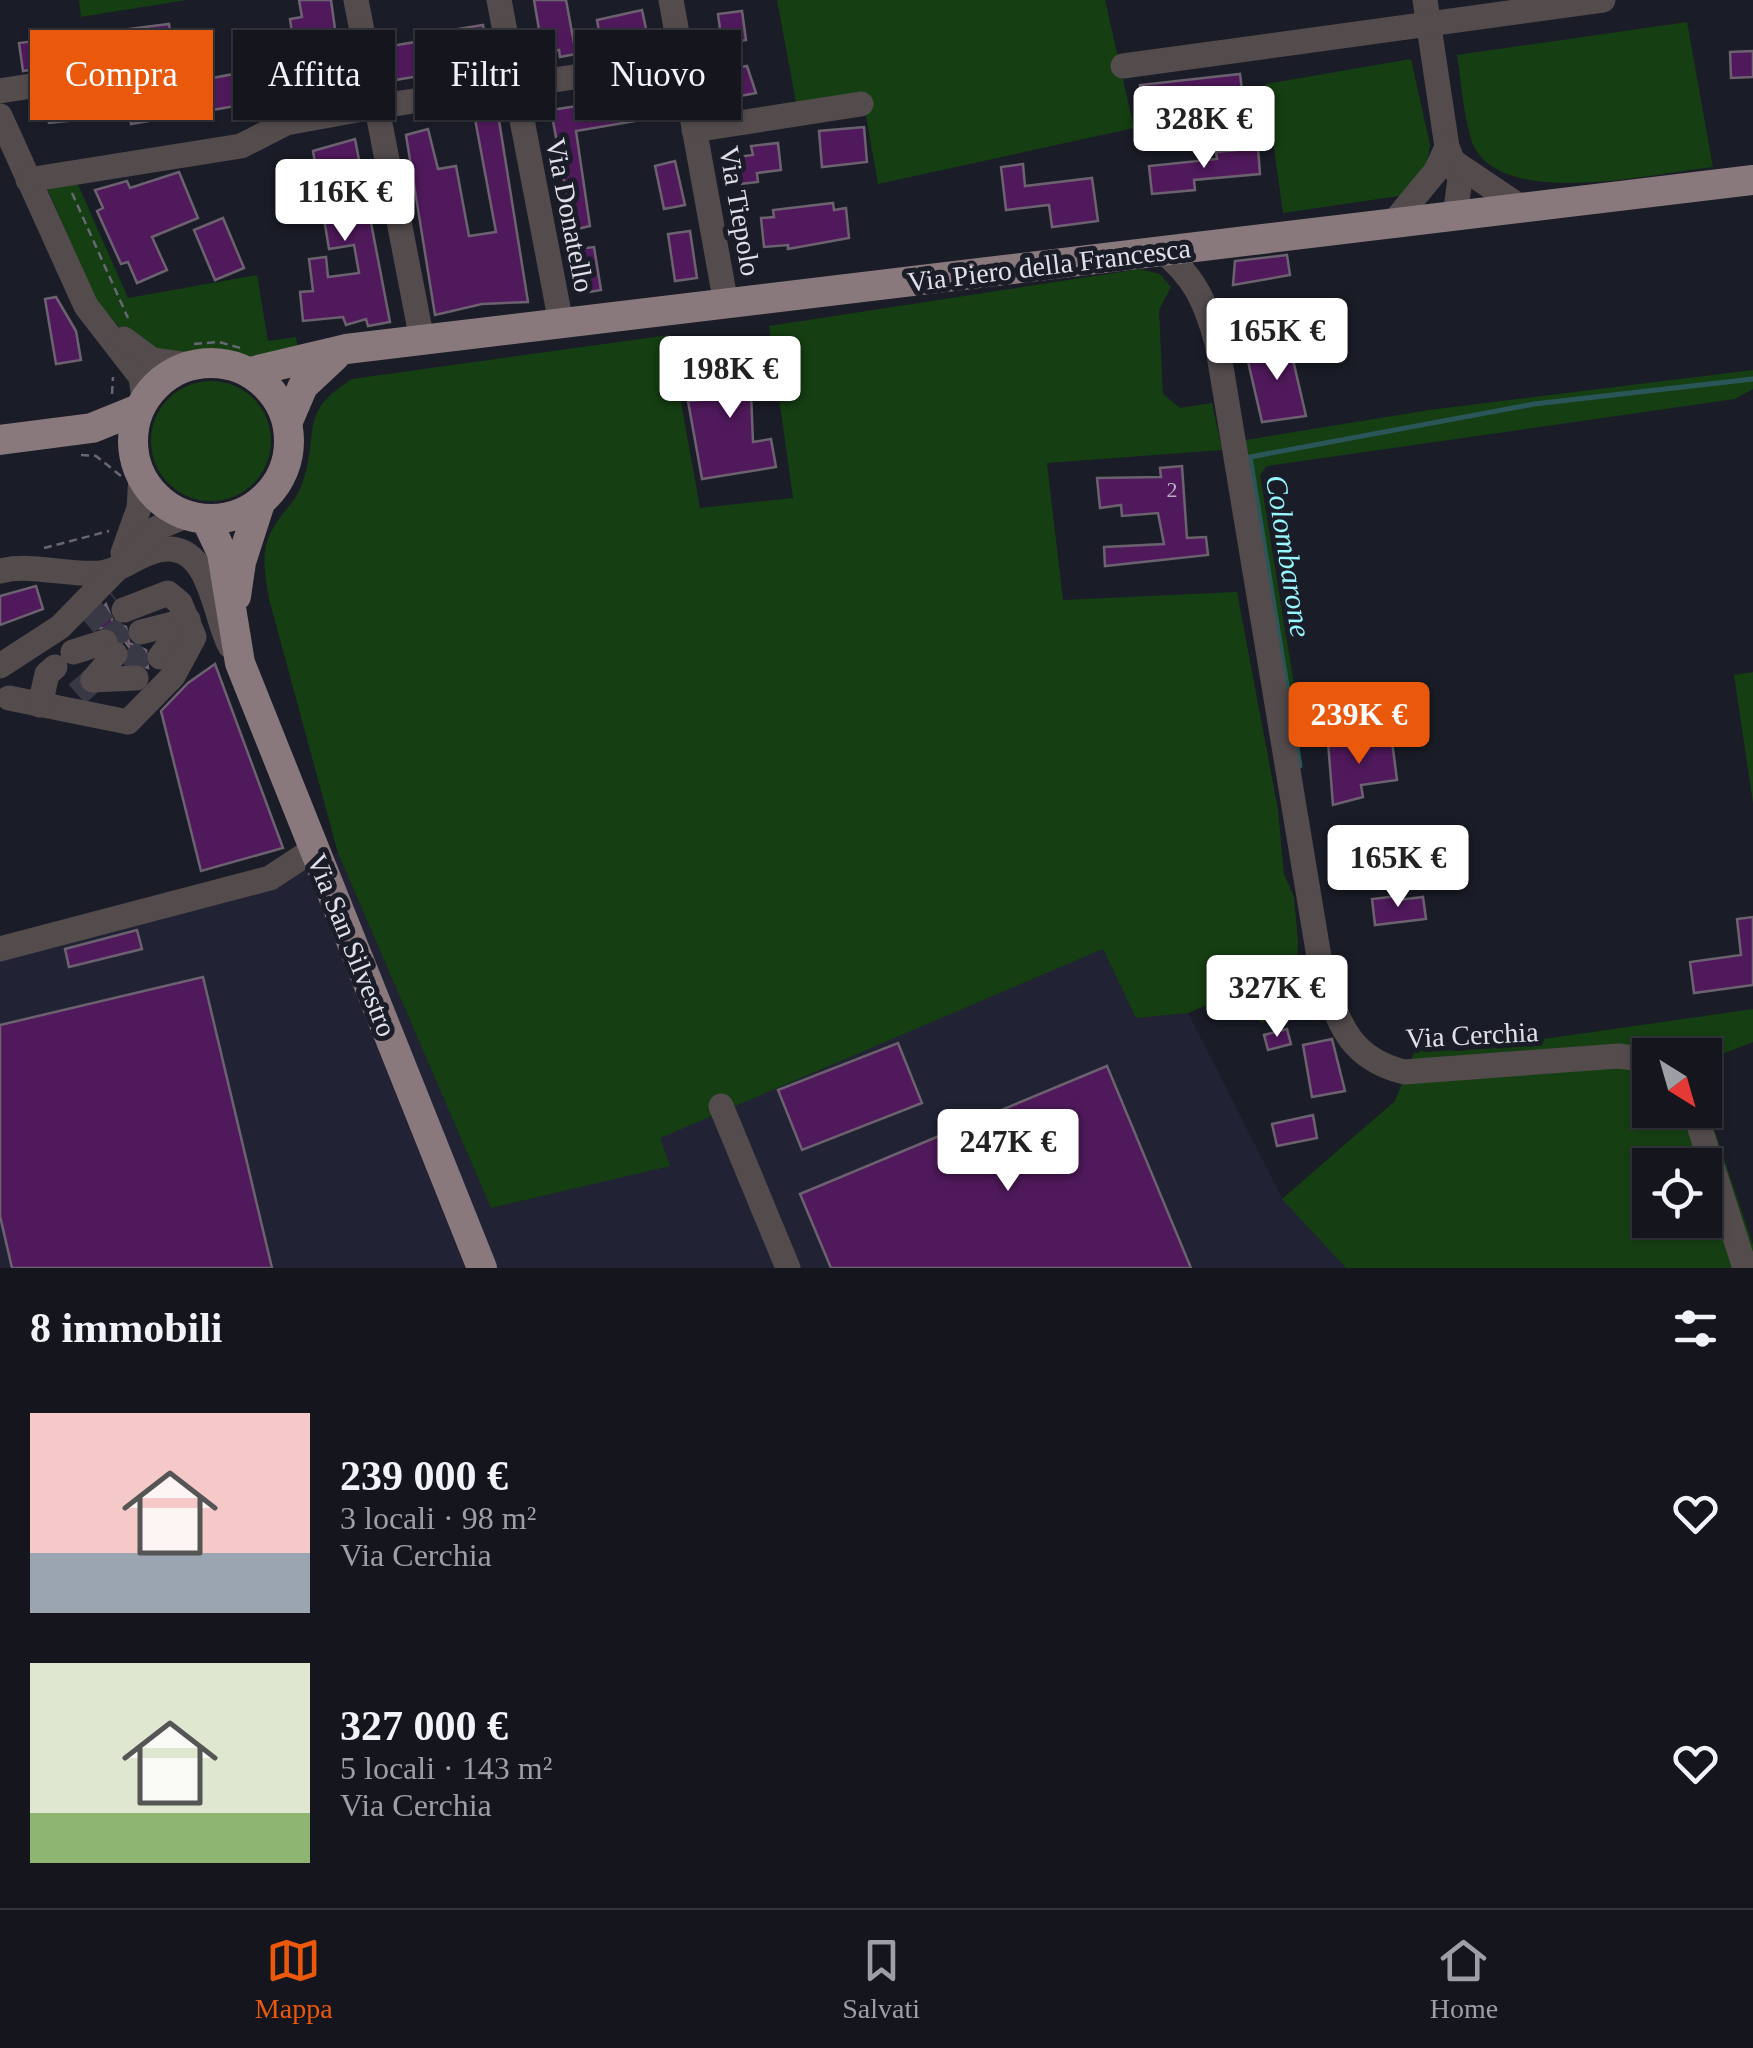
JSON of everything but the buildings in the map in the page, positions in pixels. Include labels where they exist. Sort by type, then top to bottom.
[{"type":"main road","name":"Via Piero della Francesca","points":[[254,362],[302,352],[1753,180]]},
{"type":"main road","points":[[36,437],[101,444],[168,507],[196,518],[228,518],[260,502],[274,488],[287,463],[292,410],[320,366],[346,349]]},
{"type":"main road","points":[[0,440],[92,428],[154,386],[185,356],[224,363],[254,362],[270,388],[292,410]]},
{"type":"main road","points":[[132,402],[133,471]]},
{"type":"main road","name":"Via San Silvestro","points":[[232,618],[241,562],[260,502]]},
{"type":"main road","name":"Via San Silvestro","points":[[196,518],[222,553],[240,664],[482,1268]]},
{"type":"street","points":[[356,0],[361,30]]},
{"type":"street","name":"Via Donatello","points":[[500,0],[505,30]]},
{"type":"street","name":"Via Tiepolo","points":[[670,0],[675,30]]},
{"type":"street","points":[[1123,66],[1426,12],[1603,0]]},
{"type":"street","points":[[1426,12],[1455,216]]},
{"type":"street","points":[[0,91],[30,86]]},
{"type":"street","name":"Via Tiepolo","points":[[694,130],[861,104]]},
{"type":"street","points":[[28,180],[241,146],[286,123],[302,120]]},
{"type":"street","points":[[377,120],[422,340]]},
{"type":"street","name":"Via Donatello","points":[[521,120],[561,323]]},
{"type":"street","name":"Via Tiepolo","points":[[692,120],[726,304]]},
{"type":"street","points":[[2,127],[86,306],[141,377],[132,402]]},
{"type":"street","points":[[1448,159],[1522,208]]},
{"type":"street","points":[[1393,224],[1448,159]]},
{"type":"street","name":"Via Cerchia","points":[[1162,251],[1184,268],[1204,297],[1217,343],[1322,975],[1340,1026],[1374,1064],[1404,1072],[1632,1058]]},
{"type":"street","points":[[86,306],[152,360],[185,356]]},
{"type":"street","points":[[292,410],[293,382],[302,352]]},
{"type":"street","points":[[112,572],[132,533],[133,471]]},
{"type":"street","points":[[188,620],[138,627],[163,593],[180,604],[188,620],[194,637],[185,659],[128,722],[67,697],[4,685],[40,641],[72,615],[157,528],[196,518]]},
{"type":"street","points":[[0,571],[17,567],[112,572],[161,549],[184,552],[208,578],[215,611],[240,664]]},
{"type":"street","points":[[110,649],[67,697],[48,674],[64,659],[110,649]]},
{"type":"street","points":[[0,949],[270,878],[314,848]]},
{"type":"street","points":[[721,1106],[788,1268]]},
{"type":"street","points":[[1700,1128],[1746,1268]]},
{"type":"path","points":[[63,174],[128,317]]},
{"type":"path","points":[[185,356],[219,342],[254,362]]},
{"type":"path","points":[[113,376],[132,402]]},
{"type":"path","points":[[73,454],[96,456],[133,471]]},
{"type":"path","points":[[30,550],[78,542],[120,527]]},
{"type":"shaded area","points":[[338,853],[491,1208],[669,1166],[659,1138],[1103,949],[1136,1018],[1188,1013],[1282,1198],[1346,1268],[0,1268],[0,950]]},
{"type":"green space","points":[[79,0],[186,0],[81,17]]},
{"type":"green space","points":[[777,0],[1105,0],[1134,128],[878,184],[862,94],[796,102]]},
{"type":"green space","points":[[1687,22],[1713,167],[1623,179],[1553,182],[1496,169],[1477,152],[1466,120],[1457,55]]},
{"type":"green space","points":[[1411,59],[1430,145],[1426,170],[1406,195],[1283,213],[1265,84]]},
{"type":"green space","points":[[76,180],[128,298],[257,275],[268,341],[296,337],[298,351],[248,357],[214,350],[169,357],[120,328],[96,301],[45,183]]},
{"type":"green space","points":[[1140,269],[1160,274],[1171,287],[1159,310],[1163,394],[1180,408],[1212,403],[1222,450],[1047,463],[1063,600],[1237,592],[1278,810],[1284,874],[1294,897],[1298,942],[1296,1008],[1262,1023],[1221,999],[1188,1013],[1136,1018],[1103,949],[660,1138],[670,1166],[491,1208],[338,853],[269,599],[264,564],[268,538],[302,484],[313,425],[323,403],[352,379],[669,335],[700,508],[793,498],[769,326]]},
{"type":"green space","points":[[1753,370],[1753,389],[1735,399],[1267,466],[1260,475],[1299,715],[1286,704],[1240,441],[1429,410]]},
{"type":"green space","points":[[211,381],[234,385],[254,398],[267,418],[271,441],[267,464],[254,484],[234,497],[211,501],[188,497],[168,484],[155,464],[151,441],[155,418],[168,398],[188,385]]},
{"type":"green space","points":[[1753,672],[1753,803],[1734,675]]},
{"type":"green space","points":[[1753,1009],[1753,1042],[1722,1055],[1722,1038],[1632,1038],[1632,1128],[1714,1128],[1720,1148],[1632,1148],[1632,1238],[1722,1238],[1722,1153],[1753,1245],[1753,1268],[1346,1268],[1282,1199],[1395,1101],[1416,1048],[1460,1051]]},
{"type":"waterway","name":"Colombarone","points":[[1300,766],[1250,457],[1534,404],[1753,379]]},
{"type":"tunnel","points":[[86,623],[116,599]]},
{"type":"tunnel","points":[[105,642],[133,620]]},
{"type":"tunnel","points":[[126,667],[152,645]]},
{"type":"tunnel","points":[[77,694],[93,680]]}]
